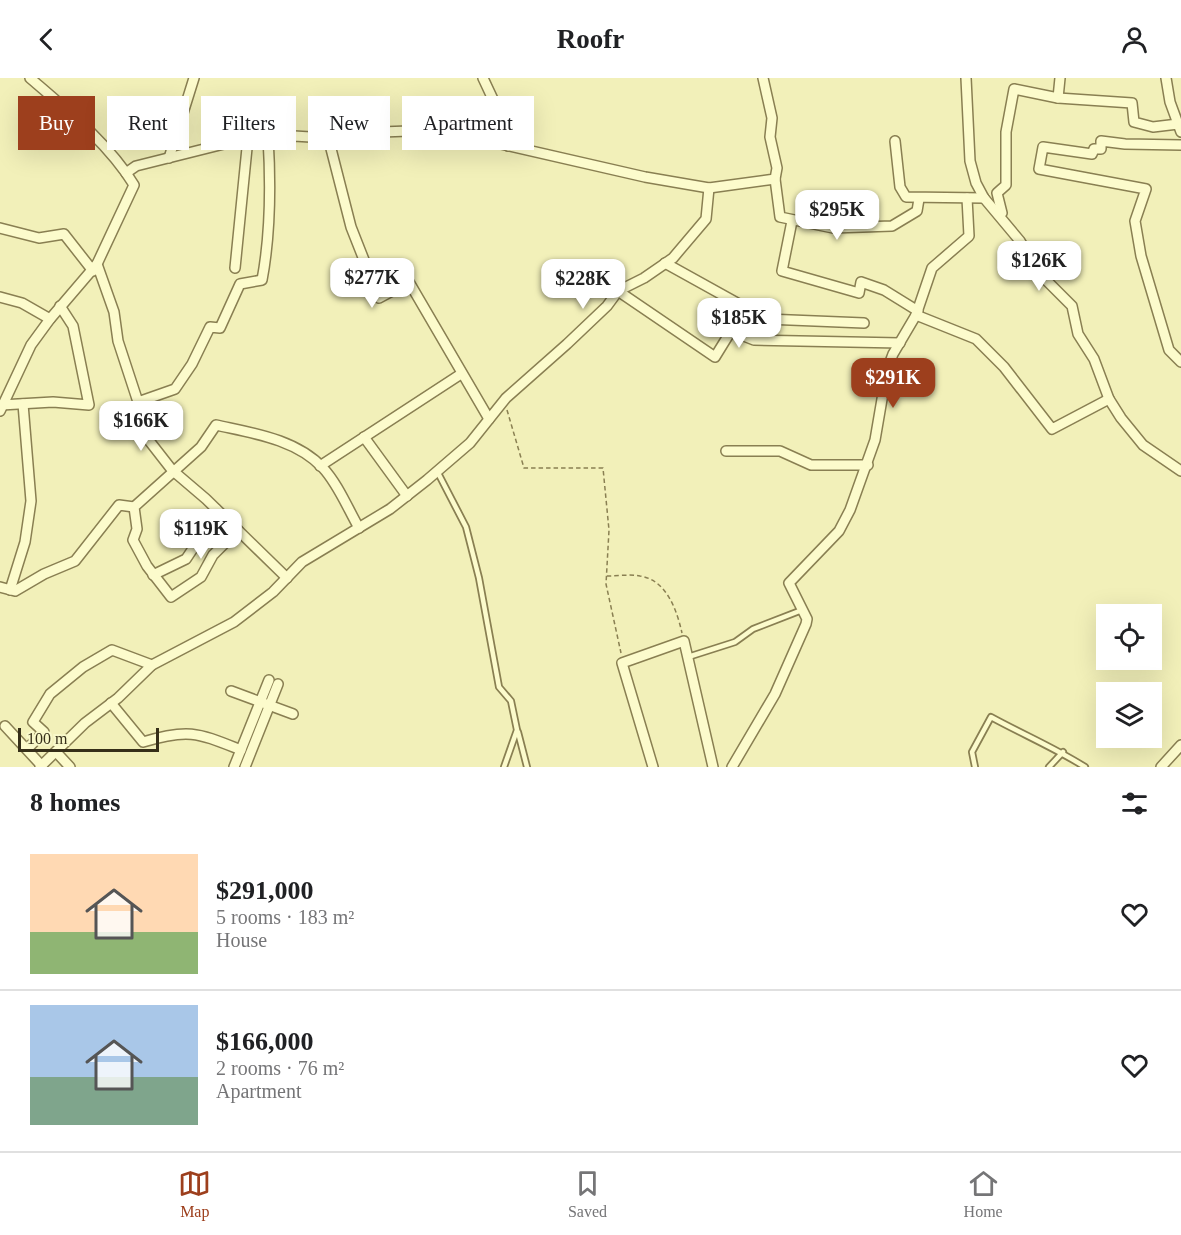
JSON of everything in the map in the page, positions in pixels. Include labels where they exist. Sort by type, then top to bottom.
[{"type":"street","points":[[1,407],[31,345],[60,306],[95,268],[134,185],[126,172],[58,101],[30,78]]},
{"type":"street","points":[[169,158],[194,78]]},
{"type":"street","points":[[483,78],[491,96]]},
{"type":"street","points":[[763,78],[772,118],[770,137],[777,168],[775,179],[780,217],[833,228],[892,226],[917,211],[919,199]]},
{"type":"street","points":[[966,78],[970,161],[976,183],[984,198],[1010,229],[1040,274],[1072,306],[1078,334],[1094,358],[1109,399],[1143,445],[1180,467]]},
{"type":"street","points":[[1058,98],[1060,78]]},
{"type":"street","points":[[1010,229],[998,205],[997,193],[1006,185],[1006,132],[1014,89],[1058,98],[1132,103],[1134,122],[1153,127],[1179,128],[1166,78]]},
{"type":"street","points":[[895,141],[902,193],[906,197],[919,199],[984,198]]},
{"type":"street","points":[[1181,145],[1101,141],[1101,149],[1094,149],[1092,154],[1043,147],[1039,169],[1146,189],[1135,221],[1141,256],[1168,350],[1181,362]]},
{"type":"street","points":[[126,172],[136,166],[201,150]]},
{"type":"street","points":[[235,268],[247,150]]},
{"type":"street","points":[[138,402],[175,389],[192,364],[210,327],[220,328],[240,284],[262,280],[269,245],[271,199],[269,150]]},
{"type":"street","points":[[331,150],[351,227],[379,298],[409,282],[489,419]]},
{"type":"street","points":[[525,150],[634,175],[709,188],[775,179]]},
{"type":"street","points":[[5,726],[41,766],[57,753],[85,723],[153,665],[234,622],[287,578],[302,562],[359,528],[407,495],[470,443],[504,400],[583,329],[618,291],[665,263],[697,232],[706,219],[709,188]]},
{"type":"street","points":[[732,767],[775,694],[806,624],[807,619],[789,583],[839,531],[868,465],[886,370],[917,313],[932,268],[969,236],[967,198]]},
{"type":"street","points":[[792,221],[782,271],[859,293],[861,282],[884,290],[917,313],[976,339],[1004,367],[1052,429],[1109,399]]},
{"type":"street","points":[[0,228],[39,238],[64,234],[95,268],[114,312],[118,341],[138,402],[140,429],[174,472],[287,578]]},
{"type":"street","points":[[665,263],[766,319],[864,323]]},
{"type":"street","points":[[618,291],[715,357],[731,331],[754,340],[900,343]]},
{"type":"street","points":[[0,297],[22,303],[50,319]]},
{"type":"street","points":[[1,407],[53,402],[89,405],[73,326],[60,306]]},
{"type":"street","points":[[320,466],[462,374]]},
{"type":"street","points":[[23,404],[31,501],[25,542],[5,589],[15,591],[75,561],[119,505],[134,507],[201,447],[216,425],[269,437],[301,450],[320,466],[359,528]]},
{"type":"street","points":[[364,437],[407,495]]},
{"type":"street","points":[[726,451],[780,451],[811,465],[868,465]]},
{"type":"street","points":[[134,507],[137,529],[133,540],[153,575],[171,597],[201,577],[213,555],[237,530]]},
{"type":"street","points":[[153,575],[186,559],[208,526],[204,524],[216,509]]},
{"type":"street","points":[[653,767],[622,663],[684,641],[713,767]]},
{"type":"street","points":[[27,749],[44,732],[33,722],[50,694],[83,667],[112,650],[153,665]]},
{"type":"street","points":[[245,767],[273,682]]},
{"type":"street","points":[[231,691],[293,714]]},
{"type":"street","points":[[111,703],[143,742],[170,734],[200,734],[241,750]]},
{"type":"street","points":[[234,767],[264,705]]},
{"type":"street","points":[[1161,767],[1181,745]]},
{"type":"street","points":[[57,753],[70,767]]},
{"type":"lane","points":[[437,471],[466,526],[479,578],[499,687],[511,700],[527,767]]},
{"type":"lane","points":[[688,657],[735,642],[753,629],[802,610]]},
{"type":"lane","points":[[975,767],[972,752],[991,717],[1038,743],[1063,752],[1085,767]]},
{"type":"lane","points":[[504,767],[517,730]]},
{"type":"lane","points":[[1050,767],[1063,752]]},
{"type":"path","points":[[504,400],[524,468],[603,468],[609,530],[606,576],[622,663]]},
{"type":"path","points":[[606,576],[642,576],[659,586],[668,594],[678,611],[684,641]]}]
